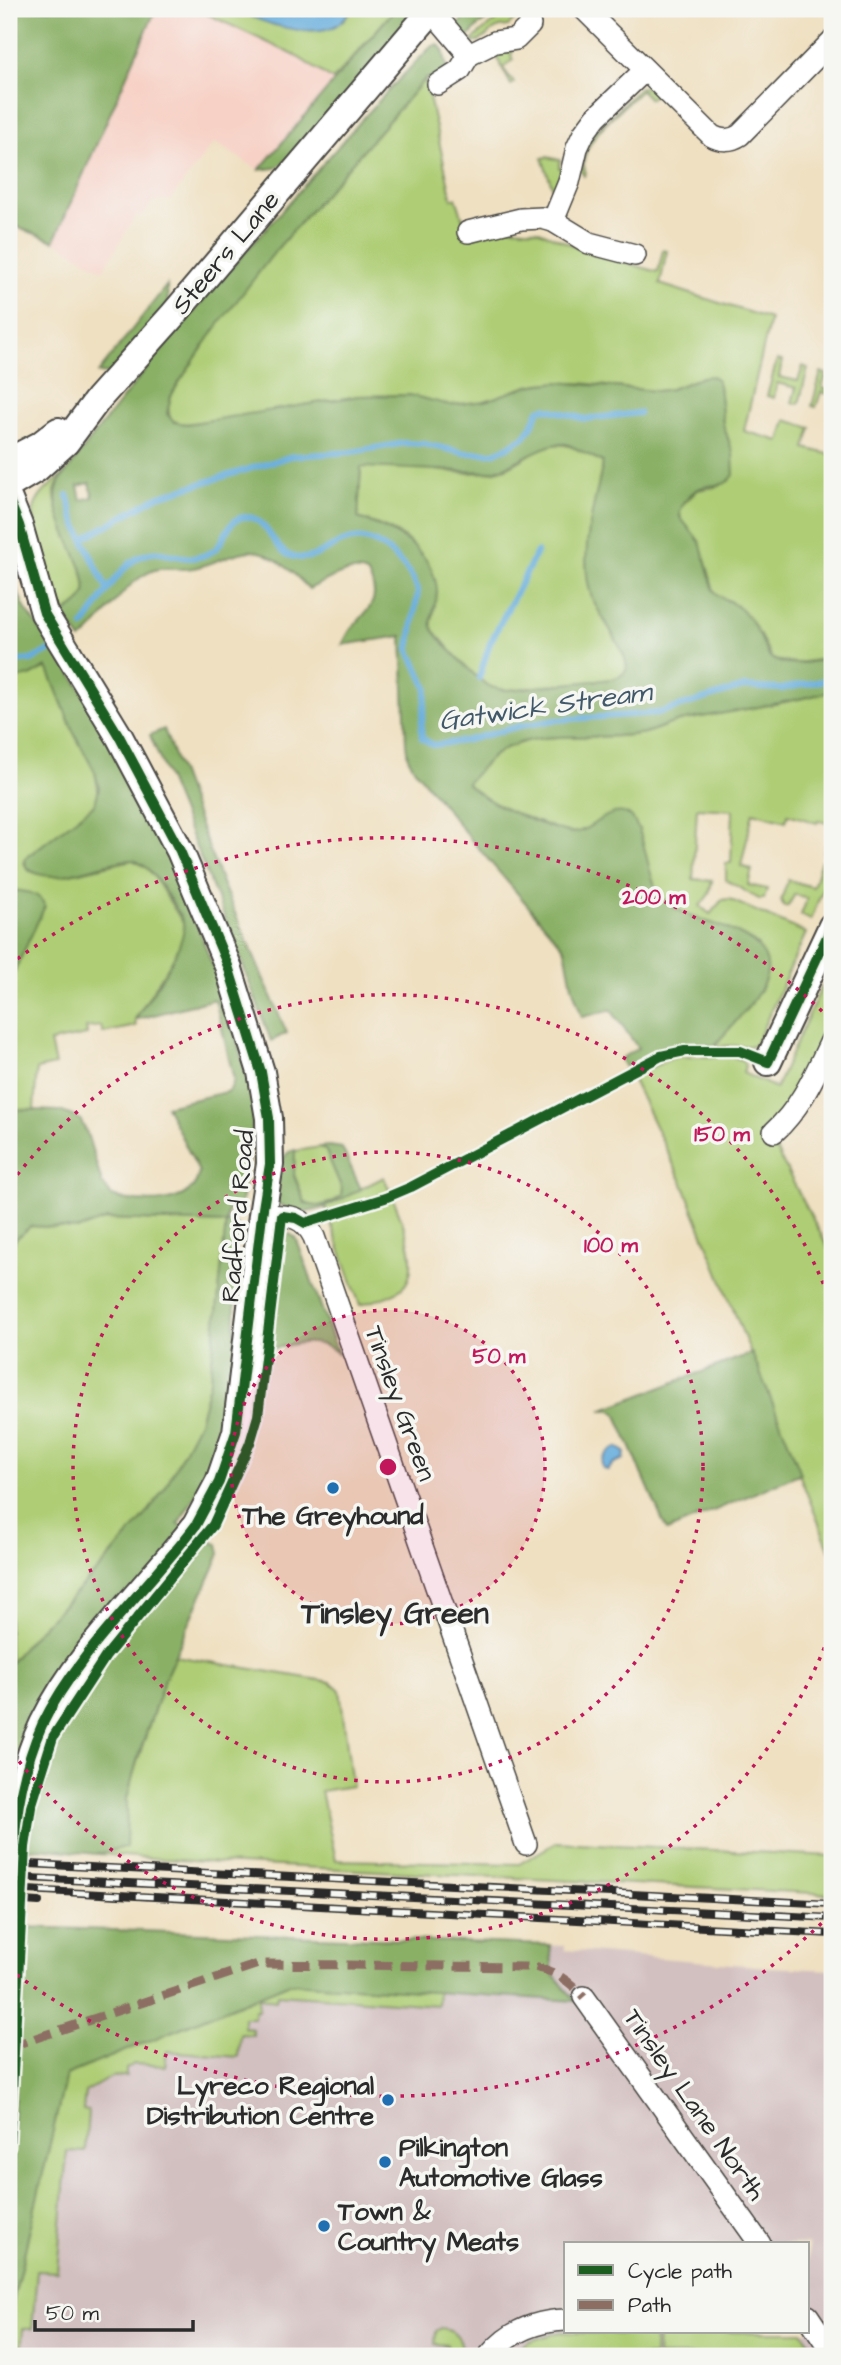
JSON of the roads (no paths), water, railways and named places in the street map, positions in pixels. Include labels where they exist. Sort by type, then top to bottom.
[{"type":"street","points":[[584,9],[712,136],[721,140],[740,135],[832,41]]},
{"type":"street","points":[[432,10],[469,55]]},
{"type":"street","name":"Steers Lane","points":[[9,485],[36,469],[83,421],[98,399],[432,10]]},
{"type":"street","points":[[438,83],[457,73],[469,55],[495,42],[516,39],[530,25]]},
{"type":"street","points":[[553,221],[569,182],[576,148],[584,133],[596,117],[645,70]]},
{"type":"street","points":[[468,232],[521,219],[542,218],[553,221],[589,243],[635,255]]},
{"type":"street","points":[[9,461],[48,440],[98,399]]},
{"type":"street","name":"Radford Road","points":[[9,500],[40,603],[51,626],[154,798],[180,850],[228,966],[261,1072],[269,1118],[271,1164],[262,1215],[236,1432],[227,1462],[209,1504],[196,1525],[82,1663],[48,1714],[33,1749],[18,1806],[9,1919]]},
{"type":"street","points":[[9,545],[40,603]]},
{"type":"street","points":[[768,1062],[825,958],[832,926]]},
{"type":"street","points":[[774,1132],[794,1111],[807,1091],[832,1039]]},
{"type":"street","name":"Tinsley Green","points":[[262,1215],[296,1218],[304,1223],[314,1237],[526,1844]]},
{"type":"street","name":"Tinsley Lane North","points":[[584,1997],[753,2242]]},
{"type":"street","points":[[810,2318],[832,2352]]},
{"type":"street","points":[[489,2356],[521,2329],[537,2323],[564,2319]]},
{"type":"water","points":[[238,9],[352,9],[336,26],[310,31],[271,24]]},
{"type":"water","points":[[617,1447],[625,1452],[624,1459],[614,1463],[608,1470],[603,1469],[602,1462],[611,1450]]},
{"type":"waterway","points":[[107,589],[83,539],[159,496],[292,456],[351,452],[405,443],[424,444],[465,453],[494,453],[524,437],[539,410],[545,408],[585,419],[639,413]]},
{"type":"waterway","points":[[68,495],[83,539]]},
{"type":"waterway","name":"Gatwick Stream","points":[[83,626],[115,579],[136,559],[161,553],[187,558],[206,555],[221,543],[233,522],[244,517],[258,521],[279,547],[291,556],[304,558],[349,540],[362,539],[377,544],[405,568],[418,591],[409,649],[427,688],[422,738],[433,745],[464,741],[520,726],[556,720],[658,713],[744,687],[781,689],[832,679]]},
{"type":"waterway","points":[[479,678],[490,643],[537,552]]},
{"type":"waterway","name":"Gatwick Stream","points":[[9,662],[31,660],[49,651]]},
{"type":"railway","points":[[9,1863],[832,1904]]},
{"type":"railway","points":[[9,1877],[832,1918]]},
{"type":"railway","points":[[9,1889],[832,1934]]},
{"type":"railway","points":[[9,1900],[39,1902]]},
{"type":"place","name":"The Greyhound","points":[[333,1488]]},
{"type":"place","name":"Lyreco Regional Distribution Centre","points":[[388,2100]]},
{"type":"place","name":"Pilkington Automotive Glass","points":[[385,2162]]},
{"type":"place","name":"Town & Country Meats","points":[[324,2226]]},
{"type":"district","name":"Tinsley Green","points":[[395,1613]]}]
